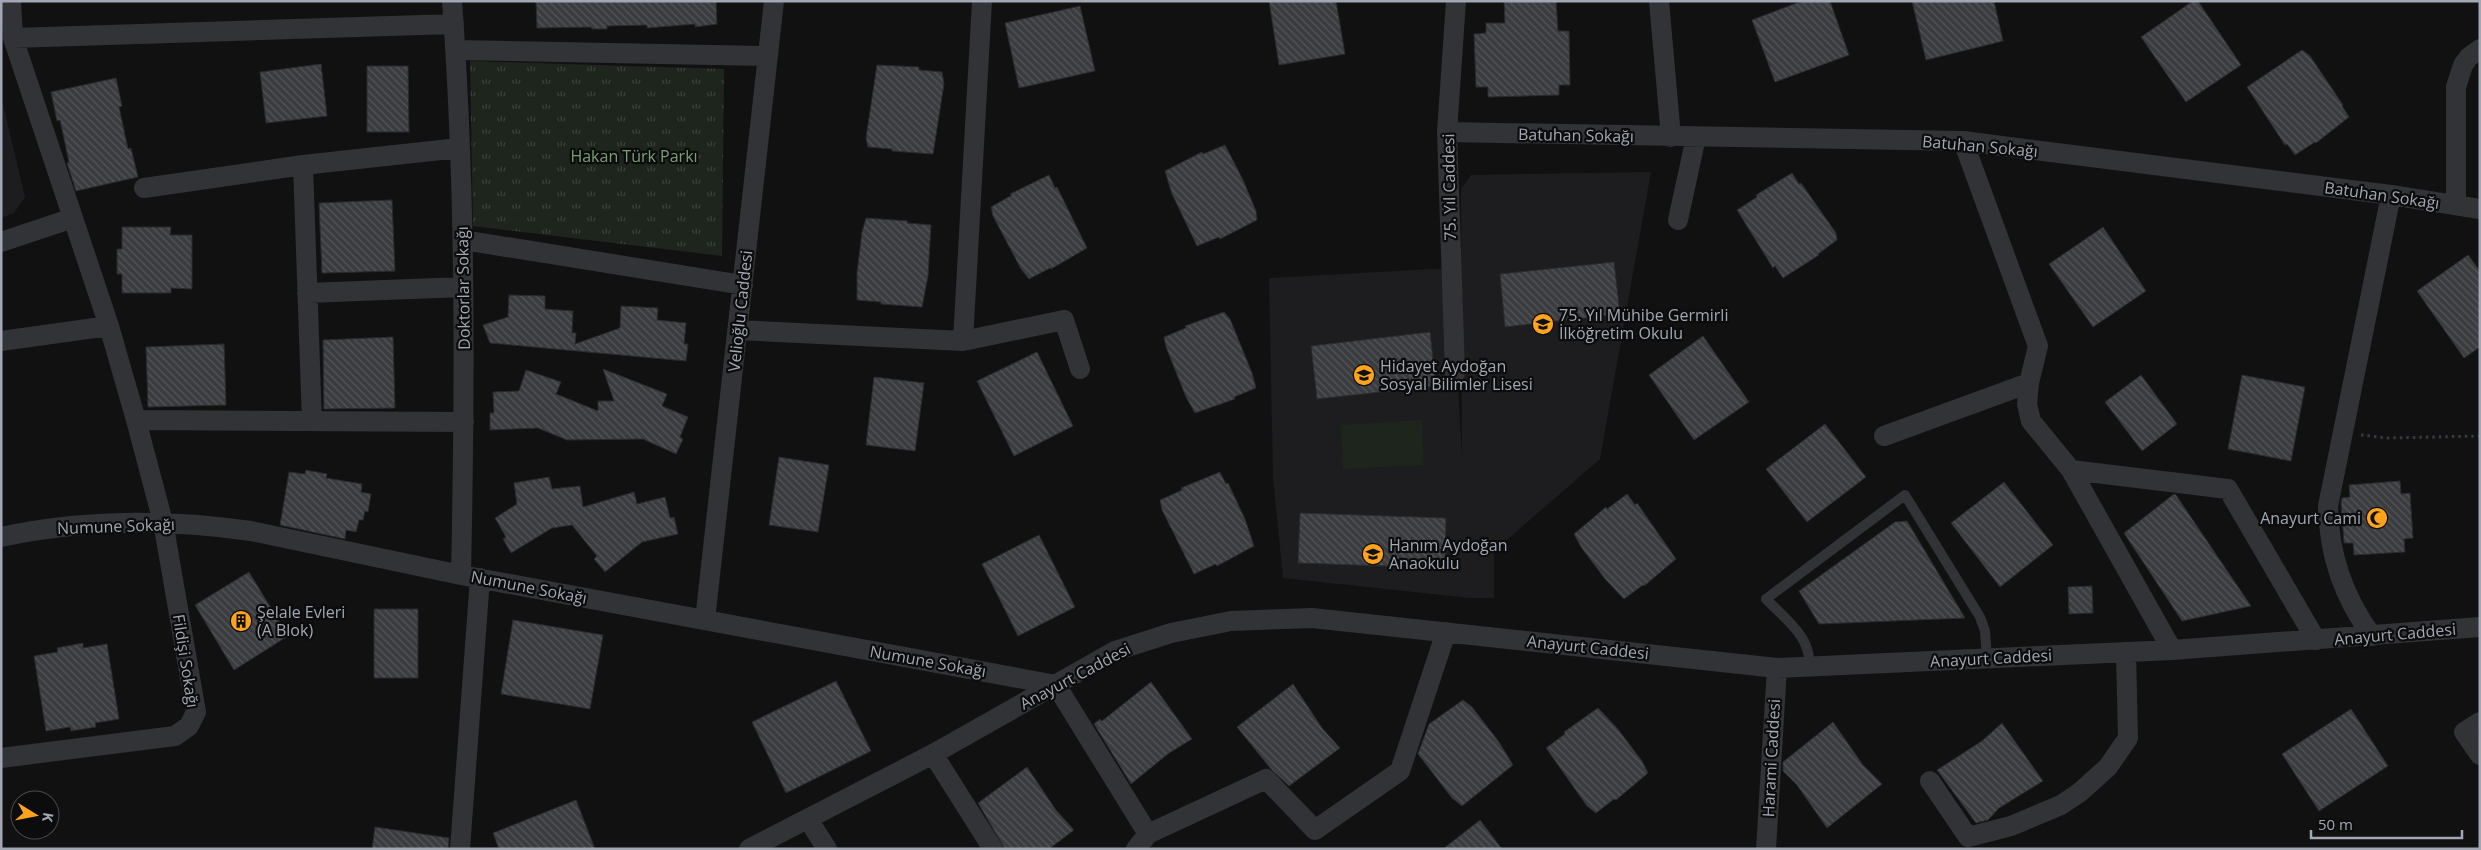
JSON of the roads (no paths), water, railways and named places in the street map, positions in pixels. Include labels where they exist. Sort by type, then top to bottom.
[{"type":"street","name":"Fildişi Sokağı","points":[[1,758],[175,736],[194,720],[196,704],[163,522],[109,326],[13,38],[11,1]]},
{"type":"street","name":"Doktorlar Sokağı","points":[[452,1],[463,240],[464,422],[470,576],[460,849]]},
{"type":"street","name":"Velioğlu Caddesi","points":[[705,620],[774,1]]},
{"type":"street","points":[[963,341],[982,1]]},
{"type":"street","name":"75. Yıl Caddesi","points":[[1455,373],[1447,132],[1456,1]]},
{"type":"street","points":[[1659,1],[1671,137]]},
{"type":"street","points":[[13,38],[454,24]]},
{"type":"street","points":[[2456,205],[2456,87],[2463,65],[2469,56],[2480,49]]},
{"type":"street","points":[[455,50],[768,56]]},
{"type":"street","name":"Batuhan Sokağı","points":[[1447,132],[1963,141],[2391,195],[2480,209]]},
{"type":"street","points":[[1678,220],[1696,137]]},
{"type":"street","points":[[1963,141],[2038,346],[2029,383],[2027,404],[2031,421],[2071,470],[2172,650]]},
{"type":"street","points":[[144,188],[303,165],[459,148]]},
{"type":"street","points":[[303,165],[312,422]]},
{"type":"street","points":[[2372,636],[2349,602],[2341,583],[2330,544],[2328,506],[2391,195]]},
{"type":"street","points":[[1,242],[73,218]]},
{"type":"street","points":[[463,240],[743,285]]},
{"type":"street","points":[[307,293],[463,287]]},
{"type":"street","points":[[738,330],[963,341],[1064,320],[1080,369]]},
{"type":"street","points":[[1,342],[109,326]]},
{"type":"street","points":[[1884,436],[2029,383]]},
{"type":"street","points":[[136,420],[464,422]]},
{"type":"street","points":[[2071,470],[2228,489],[2316,640]]},
{"type":"street","name":"Numune Sokağı","points":[[1,537],[88,524],[163,522],[251,531],[470,576],[1056,685]]},
{"type":"street","name":"Anayurt Caddesi","points":[[749,849],[933,754],[1115,652],[1143,641],[1200,626],[1231,621],[1312,618],[1776,668],[2172,650],[2480,627]]},
{"type":"street","points":[[1056,685],[1142,841],[1266,779],[1315,830],[1400,771],[1446,632]]},
{"type":"street","points":[[1930,781],[1968,837],[2018,823],[2061,805],[2079,793],[2108,766],[2128,738],[2126,652]]},
{"type":"street","name":"Harami Caddesi","points":[[1766,849],[1776,668]]},
{"type":"street","points":[[2480,722],[2464,732],[2480,755]]},
{"type":"street","points":[[933,754],[993,849]]},
{"type":"street","points":[[808,819],[827,849]]},
{"type":"lane","points":[[1809,666],[1810,657],[1806,642],[1766,599],[1905,495],[1980,617],[1985,631],[1987,658]]},
{"type":"place","name":"75. Yıl Mühibe Germirli İlköğretim Okulu","points":[[1543,324]]},
{"type":"place","name":"Hidayet Aydoğan Sosyal Bilimler Lisesi","points":[[1364,375]]},
{"type":"place","name":"Anayurt Cami","points":[[2377,518]]},
{"type":"place","name":"Hanım Aydoğan Anaokulu","points":[[1373,554]]},
{"type":"place","name":"Şelale Evleri (A Blok)","points":[[241,621]]},
{"type":"park label","name":"Hakan Türk Parkı","points":[[634,156]]}]
